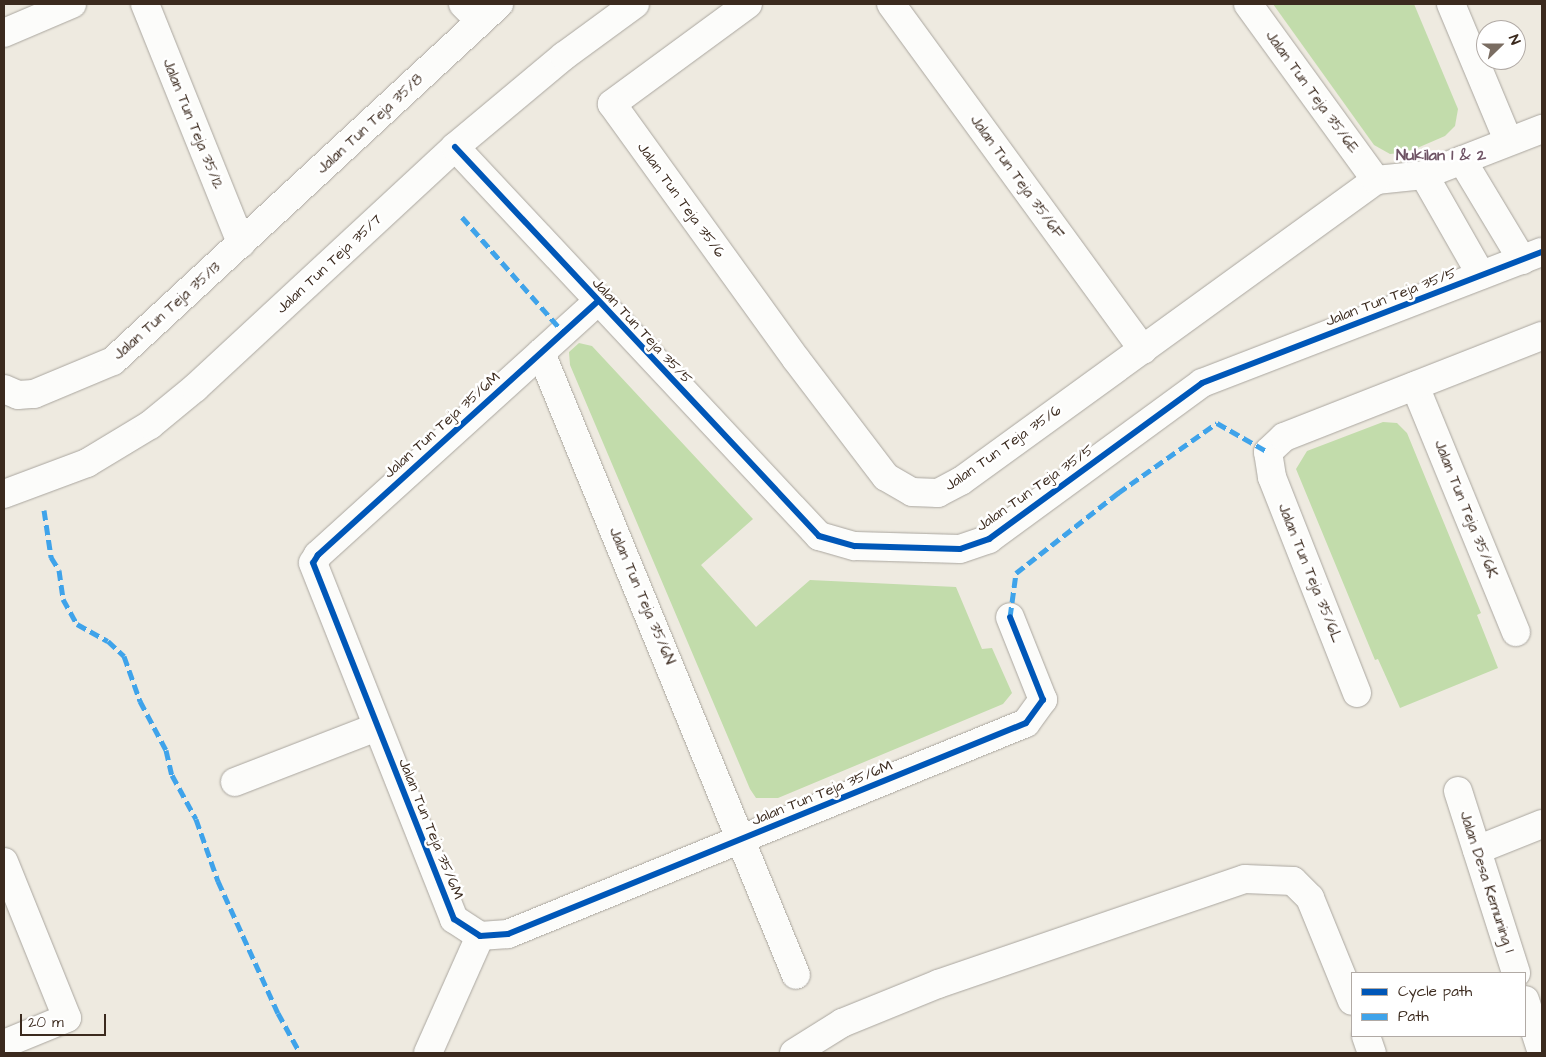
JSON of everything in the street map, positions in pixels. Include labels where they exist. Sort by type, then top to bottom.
[{"type":"street","points":[[4,33],[72,4]]},
{"type":"street","name":"Jalan Tun Teja 35/12","points":[[144,4],[241,243]]},
{"type":"street","name":"Jalan Tun Teja 35/7","points":[[4,494],[87,462],[150,425],[195,388],[455,147],[564,56],[635,4]]},
{"type":"street","name":"Jalan Tun Teja 35/6","points":[[748,4],[612,104],[796,359],[886,477],[912,492],[938,493],[961,481],[1376,180]]},
{"type":"street","name":"Jalan Tun Teja 35/6F","points":[[891,4],[1143,350]]},
{"type":"street","name":"Jalan Tun Teja 35/6E","points":[[1248,4],[1376,180]]},
{"type":"street","points":[[1451,4],[1508,140]]},
{"type":"street","name":"Jalan Tun Teja 35/8","points":[[241,243],[481,10]]},
{"type":"street","points":[[1376,180],[1424,175],[1508,140],[1542,129]]},
{"type":"street","name":"Jalan Tun Teja 35/5","points":[[455,147],[597,302],[819,536],[855,546],[960,549],[989,539],[1202,383],[1532,256]]},
{"type":"street","points":[[1462,160],[1532,256]]},
{"type":"street","points":[[1424,175],[1481,275]]},
{"type":"street","name":"Jalan Tun Teja 35/13","points":[[4,389],[18,395],[34,394],[113,361],[241,243]]},
{"type":"street","name":"Jalan Tun Teja 35/6M","points":[[597,302],[318,555],[313,563],[454,919],[480,936],[508,934],[1026,723],[1043,700],[1010,618]]},
{"type":"street","points":[[1415,386],[1542,336]]},
{"type":"street","name":"Jalan Tun Teja 35/6N","points":[[541,352],[796,975]]},
{"type":"street","name":"Jalan Tun Teja 35/6L","points":[[1357,693],[1272,477],[1268,452],[1284,437],[1415,386]]},
{"type":"street","name":"Jalan Tun Teja 35/6K","points":[[1415,386],[1516,632]]},
{"type":"street","points":[[235,782],[377,727]]},
{"type":"street","name":"Jalan Desa Kemuning 1","points":[[1458,791],[1516,972]]},
{"type":"street","points":[[1477,850],[1542,824]]},
{"type":"street","points":[[4,862],[11,901],[67,1018],[4,1044]]},
{"type":"street","points":[[794,1053],[842,1023],[938,984],[1245,879],[1293,881],[1310,898],[1351,999]]},
{"type":"street","points":[[428,1053],[480,936]]},
{"type":"street","points":[[1526,1003],[1542,1053]]},
{"type":"street","points":[[1366,1037],[1372,1053]]},
{"type":"green space","points":[[1273,4],[1414,4],[1458,109],[1455,126],[1445,136],[1408,152],[1390,154],[1374,145]]},
{"type":"green space","points":[[579,343],[592,346],[753,519],[701,565],[756,627],[810,580],[956,587],[982,649],[992,648],[1012,693],[1003,704],[778,798],[756,798],[750,789],[570,365],[569,352]]},
{"type":"green space","points":[[1383,422],[1397,423],[1407,433],[1481,613],[1477,615],[1498,668],[1400,708],[1378,659],[1375,660],[1296,469],[1307,451]]},
{"type":"marked path","points":[[462,217],[563,332]]},
{"type":"marked path","points":[[1010,617],[1016,573],[1118,493],[1217,423],[1268,452]]},
{"type":"marked path","points":[[44,510],[51,557],[59,570],[63,599],[77,624],[108,641],[124,656],[140,701],[166,750],[172,775],[196,819],[218,881],[278,1013],[300,1053]]},
{"type":"cycle path","points":[[455,147],[819,536],[855,546],[960,549],[989,539],[1202,383],[1542,252]]},
{"type":"cycle path","points":[[597,302],[318,555],[313,563],[454,919],[480,936],[508,934],[1026,723],[1043,700],[1010,617]]},
{"type":"district","name":"Nukilan 1 & 2","points":[[1441,155]]}]
